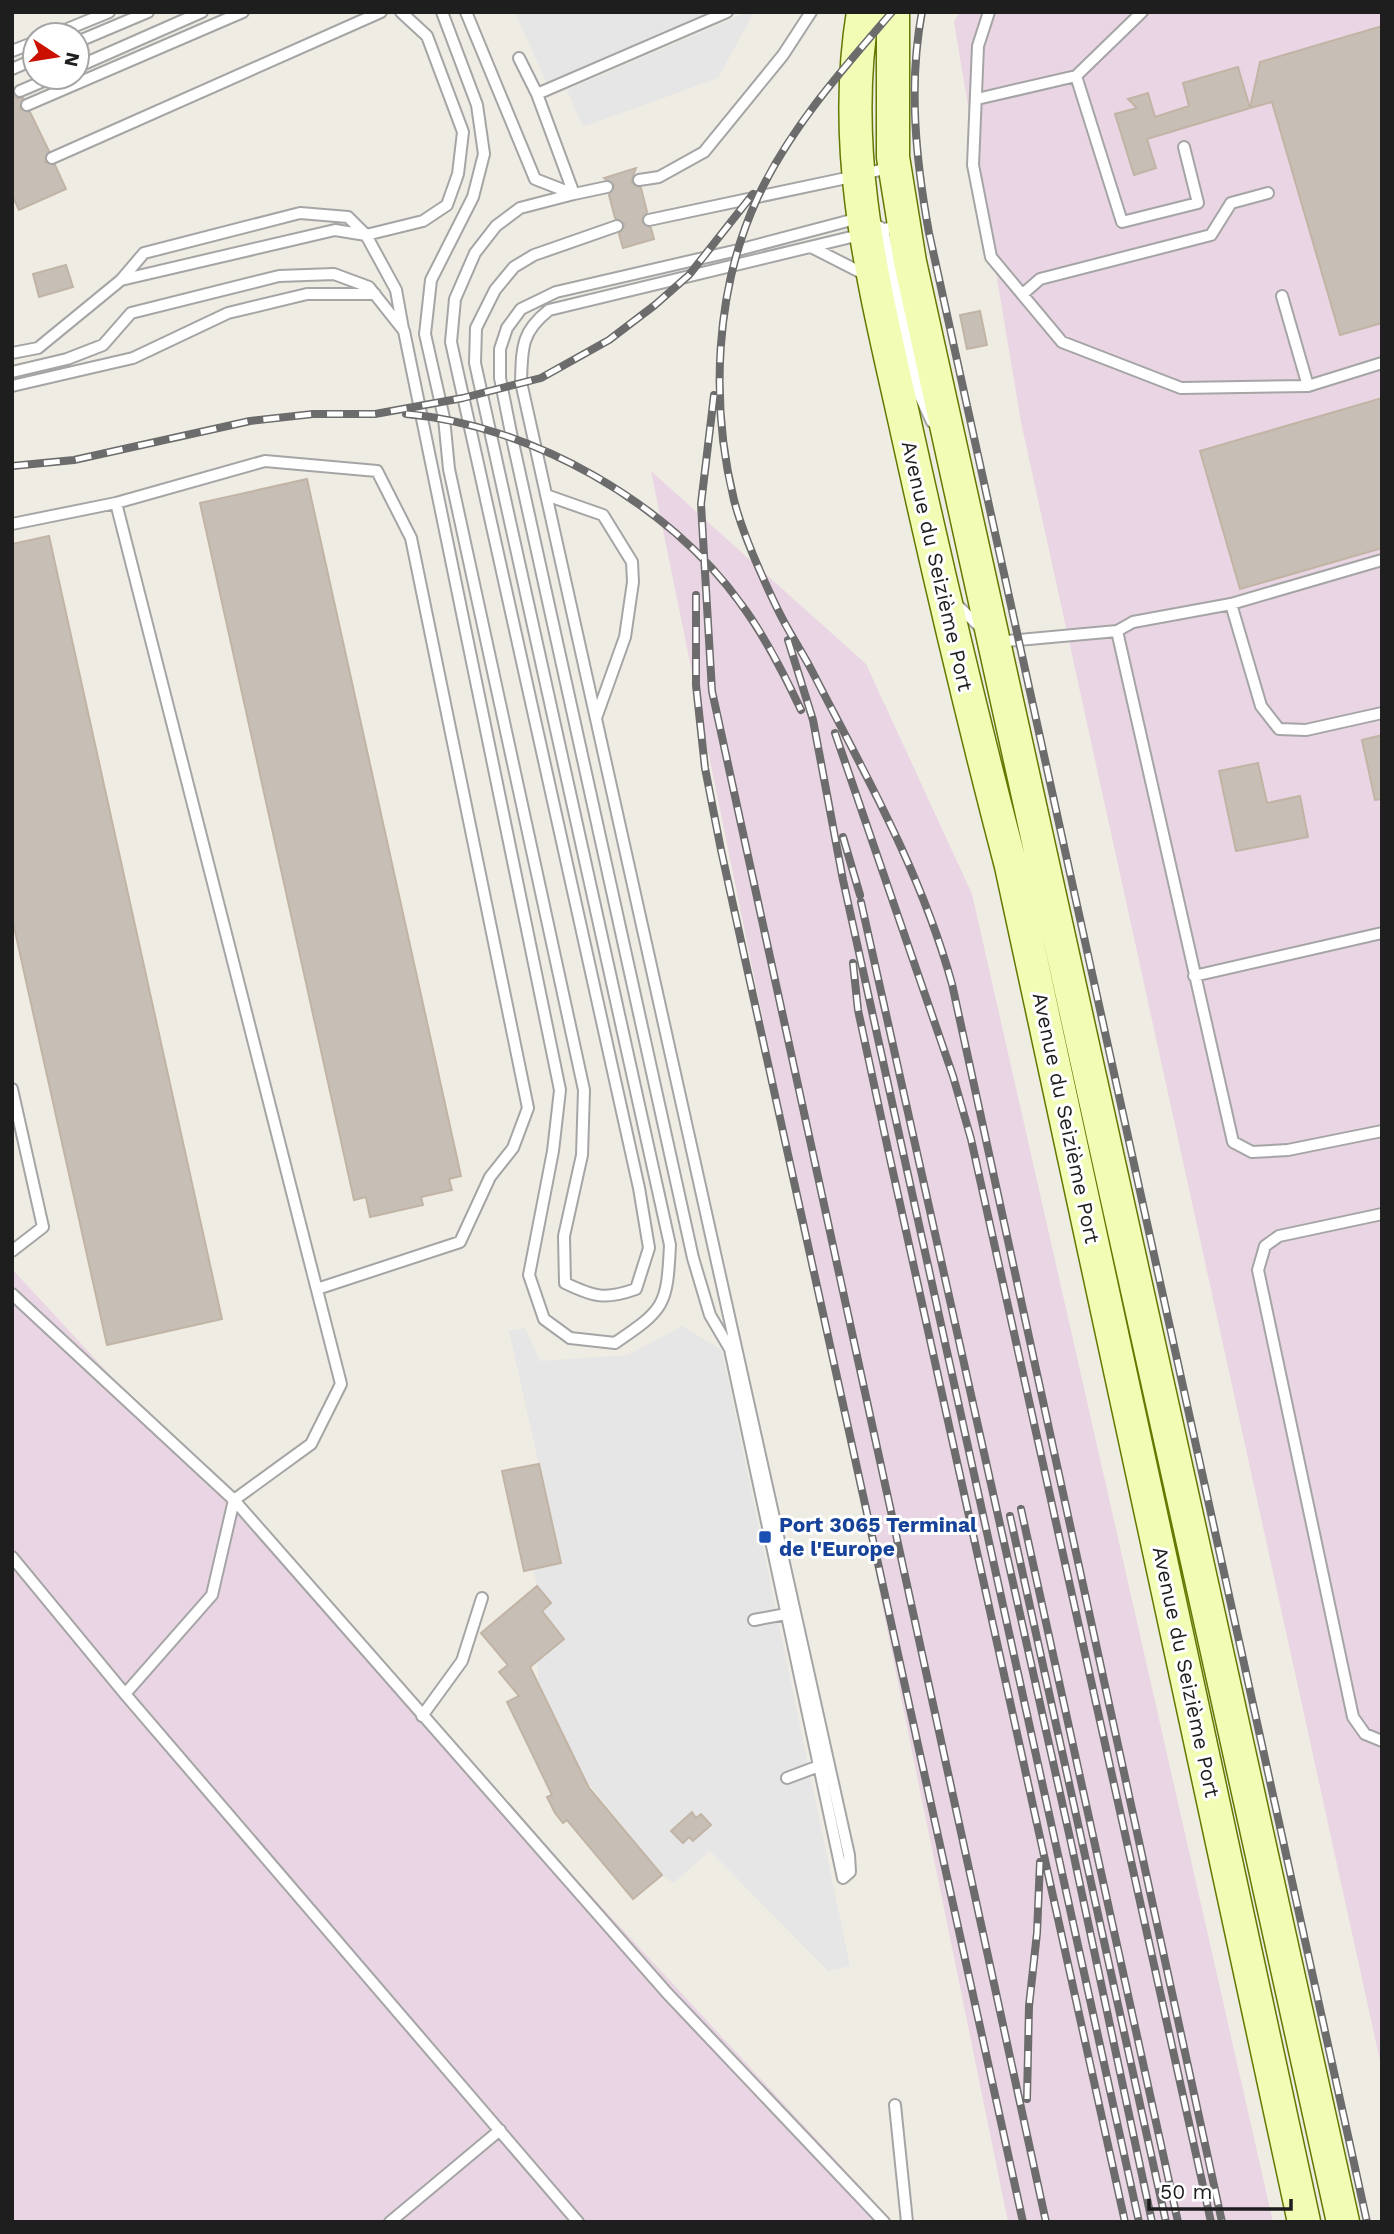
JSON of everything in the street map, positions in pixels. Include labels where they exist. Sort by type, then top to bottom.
[{"type":"main road","name":"Avenue du Seizième Port","points":[[863,12],[854,116],[856,176],[879,226],[955,455],[1343,2222]]},
{"type":"main road","name":"Avenue du Seizième Port","points":[[893,12],[893,156],[879,226],[873,279],[942,591],[1011,866],[1304,2222]]},
{"type":"lane","points":[[87,21],[109,12]]},
{"type":"lane","points":[[91,36],[148,12]]},
{"type":"lane","points":[[91,61],[202,12]]},
{"type":"lane","points":[[27,105],[243,12]]},
{"type":"lane","points":[[52,158],[381,12]]},
{"type":"lane","points":[[121,279],[335,230],[366,235],[423,221],[447,205],[458,174],[463,132],[427,36],[401,12]]},
{"type":"lane","points":[[442,12],[477,105],[484,153],[473,197],[431,280],[425,334],[444,418],[449,469],[583,1090],[582,1154],[564,1236],[565,1283],[589,1295],[613,1297],[636,1289],[649,1248],[641,1200],[451,342],[455,299],[475,253],[496,226],[520,208],[607,187]]},
{"type":"lane","points":[[466,12],[535,178],[574,194]]},
{"type":"lane","points":[[537,94],[727,12]]},
{"type":"lane","points":[[639,180],[659,177],[704,152],[783,55],[811,12]]},
{"type":"lane","points":[[989,12],[978,46],[973,166],[991,257],[1024,293],[1062,342],[1181,388],[1308,386],[1382,363]]},
{"type":"lane","points":[[977,99],[1076,76],[1142,12]]},
{"type":"lane","points":[[519,58],[537,94],[574,194]]},
{"type":"lane","points":[[1076,76],[1122,222],[1198,203],[1184,147]]},
{"type":"lane","points":[[649,220],[880,170],[893,156]]},
{"type":"lane","points":[[1024,293],[1040,279],[1211,235],[1231,203],[1268,193]]},
{"type":"lane","points":[[12,353],[38,348],[121,279],[144,253],[300,213],[348,217],[366,235],[396,290],[560,1090],[553,1150],[529,1275],[544,1319],[570,1338],[615,1343],[655,1316],[668,1291],[670,1245],[475,362],[476,328],[495,290],[514,267],[534,254],[617,226]]},
{"type":"lane","points":[[879,226],[738,250],[556,292],[521,309],[507,328],[500,349],[500,378],[512,438],[693,1258],[710,1315],[732,1350],[849,1855],[850,1872],[843,1878],[732,1350],[522,382],[522,348],[531,324],[549,310],[813,248],[879,226]]},
{"type":"lane","points":[[813,248],[873,279]]},
{"type":"lane","points":[[12,372],[67,359],[103,345],[131,313],[279,276],[334,274],[369,287],[404,331]]},
{"type":"lane","points":[[12,386],[132,358],[241,310],[307,294],[375,295]]},
{"type":"lane","points":[[1282,296],[1308,386]]},
{"type":"lane","points":[[12,524],[116,503],[265,461],[377,471],[411,538],[528,1108],[513,1148],[490,1177],[460,1242],[317,1289]]},
{"type":"lane","points":[[547,495],[603,515],[632,562],[632,595],[625,636],[595,719]]},
{"type":"lane","points":[[116,503],[341,1384],[311,1444],[234,1500],[212,1595],[125,1694]]},
{"type":"lane","points":[[942,591],[996,642],[1117,631],[1133,622],[1231,604],[1382,560]]},
{"type":"lane","points":[[1231,604],[1261,706],[1279,729],[1306,730],[1382,713]]},
{"type":"lane","points":[[1117,631],[1233,1142],[1252,1152],[1288,1150],[1382,1131]]},
{"type":"lane","points":[[1194,976],[1382,933]]},
{"type":"lane","points":[[12,1089],[43,1227],[12,1251]]},
{"type":"lane","points":[[1382,1214],[1279,1236],[1265,1246],[1258,1270],[1353,1717],[1365,1734],[1382,1741]]},
{"type":"lane","points":[[12,1294],[234,1500],[667,1993],[884,2222]]},
{"type":"lane","points":[[12,1557],[125,1694],[578,2222]]},
{"type":"lane","points":[[422,1716],[462,1661],[482,1598]]},
{"type":"lane","points":[[754,1620],[786,1614]]},
{"type":"lane","points":[[787,1778],[819,1766]]},
{"type":"lane","points":[[895,2105],[907,2222]]},
{"type":"lane","points":[[390,2222],[500,2130]]},
{"type":"shaded area","points":[[515,12],[708,12],[546,82]]},
{"type":"shaded area","points":[[748,12],[754,12],[718,78],[583,127],[567,90]]},
{"type":"shaded area","points":[[960,12],[1382,12],[1382,2070],[1021,422],[954,22]]},
{"type":"shaded area","points":[[651,471],[866,664],[972,894],[1273,2222],[1008,2222]]},
{"type":"shaded area","points":[[12,1269],[893,2222],[12,2222]]},
{"type":"shaded area","points":[[682,1326],[722,1350],[850,1966],[828,1971],[710,1851],[673,1883],[662,1875],[585,1779],[539,1686],[537,1661],[564,1639],[542,1611],[551,1603],[537,1586],[533,1569],[561,1563],[509,1331],[525,1328],[540,1361],[628,1355]]},
{"type":"building","points":[[1382,26],[1382,323],[1340,335],[1272,102],[1250,108],[1260,62]]},
{"type":"building","points":[[1238,67],[1250,108],[1147,139],[1156,168],[1134,175],[1115,114],[1137,108],[1128,99],[1148,93],[1155,117],[1189,106],[1183,83]]},
{"type":"building","points":[[12,91],[16,98],[23,98],[20,109],[30,112],[49,151],[45,162],[55,165],[66,189],[19,210],[12,195]]},
{"type":"building","points":[[636,168],[631,182],[641,188],[647,212],[642,222],[651,228],[654,239],[623,248],[619,234],[625,224],[615,218],[609,195],[614,185],[604,178]]},
{"type":"building","points":[[66,265],[73,287],[39,297],[33,274]]},
{"type":"building","points":[[980,311],[987,345],[967,349],[960,315]]},
{"type":"building","points":[[1382,398],[1382,548],[1240,589],[1200,451]]},
{"type":"building","points":[[307,479],[461,1176],[449,1179],[452,1190],[421,1197],[423,1205],[370,1217],[366,1197],[354,1200],[200,503]]},
{"type":"building","points":[[49,536],[222,1319],[107,1345],[12,918],[12,544]]},
{"type":"building","points":[[1382,735],[1382,799],[1375,800],[1362,740]]},
{"type":"building","points":[[1258,763],[1267,803],[1300,796],[1308,837],[1236,851],[1219,771]]},
{"type":"building","points":[[539,1464],[561,1563],[524,1571],[502,1471]]},
{"type":"building","points":[[537,1586],[551,1603],[542,1611],[564,1639],[530,1667],[589,1788],[662,1875],[633,1899],[567,1820],[563,1823],[555,1813],[547,1797],[552,1795],[507,1702],[519,1696],[499,1672],[508,1665],[481,1633]]},
{"type":"building","points":[[692,1812],[696,1818],[701,1814],[711,1825],[693,1841],[689,1837],[683,1843],[671,1831]]},
{"type":"railway","points":[[892,12],[801,124],[770,173],[743,234],[732,271],[721,347],[720,386],[726,463],[747,541],[782,618],[890,824],[924,902],[952,984],[1222,2222]]},
{"type":"railway","points":[[922,12],[915,67],[915,123],[929,233],[1367,2222]]},
{"type":"railway","points":[[12,466],[74,460],[250,421],[313,414],[375,414],[463,398],[541,378],[609,340],[655,305],[689,275],[753,194]]},
{"type":"railway","points":[[714,395],[701,504],[712,691],[1046,2222]]},
{"type":"railway","points":[[406,414],[453,421],[500,434],[547,452],[593,475],[636,502],[675,533],[711,567],[741,604],[766,642],[801,710]]},
{"type":"railway","points":[[696,595],[696,685],[705,768],[721,850],[1023,2222]]},
{"type":"railway","points":[[788,640],[813,720],[843,880],[1139,2222]]},
{"type":"railway","points":[[835,733],[953,1076],[971,1139],[1211,2222]]},
{"type":"railway","points":[[843,837],[860,895]]},
{"type":"railway","points":[[861,902],[1070,1838],[1152,2222]]},
{"type":"railway","points":[[853,963],[858,1010],[889,1154],[1125,2222]]},
{"type":"railway","points":[[1021,1509],[1178,2222]]},
{"type":"railway","points":[[1010,1516],[1166,2222]]},
{"type":"railway","points":[[1027,2099],[1029,2006],[1037,1933],[1040,1862]]},
{"type":"place","name":"Port 3065 Terminal de l'Europe","points":[[765,1537]]}]
